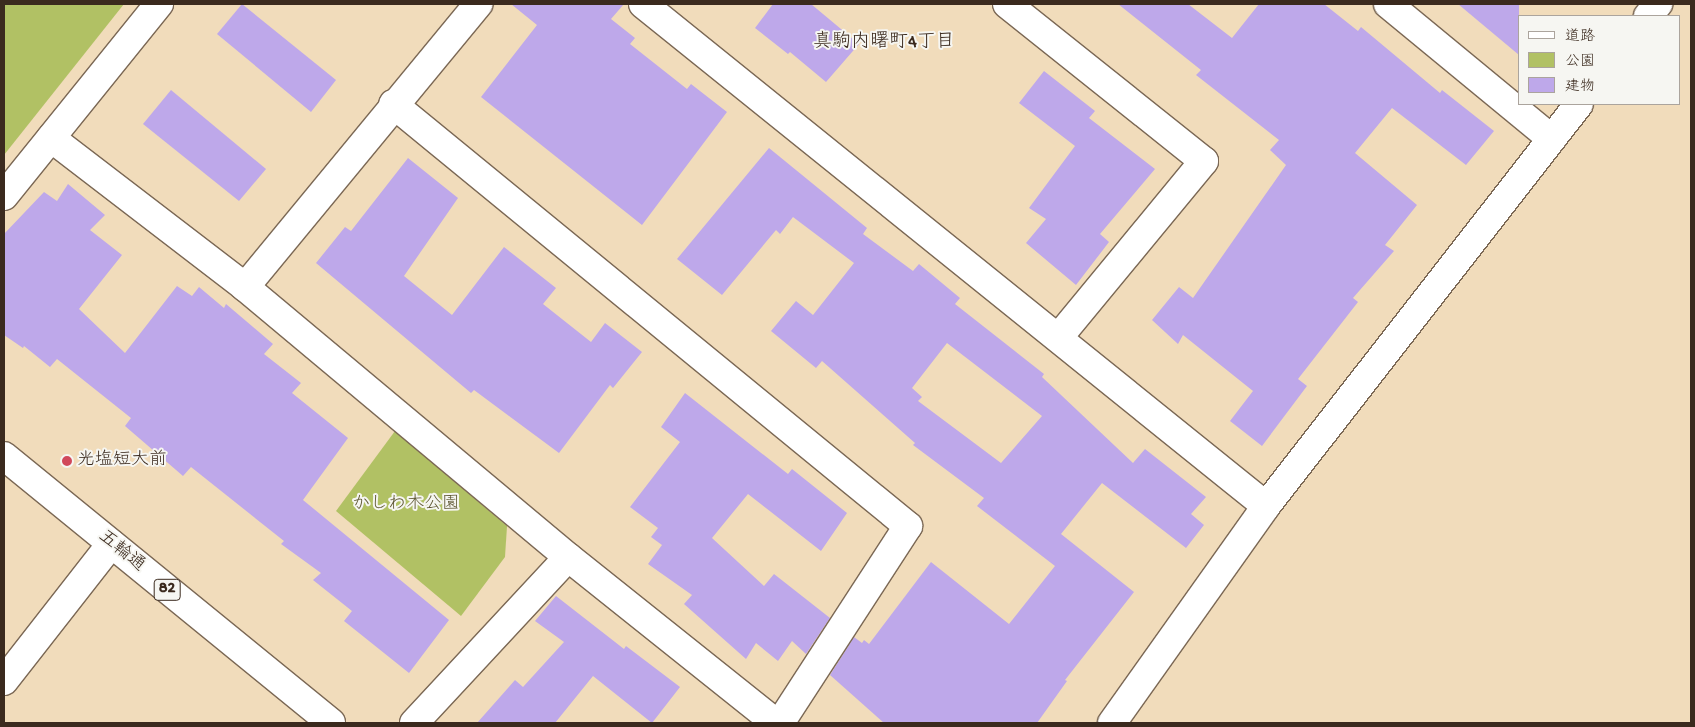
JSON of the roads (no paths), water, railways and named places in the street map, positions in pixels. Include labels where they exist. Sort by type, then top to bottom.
[{"type":"street","points":[[4,196],[159,4]]},
{"type":"street","points":[[245,287],[393,104],[478,4]]},
{"type":"street","points":[[643,4],[1266,506]]},
{"type":"street","points":[[1007,4],[1204,161],[1058,338]]},
{"type":"street","points":[[1388,4],[1552,139]]},
{"type":"street","points":[[1649,15],[1658,4]]},
{"type":"street","points":[[393,104],[908,526],[780,723]]},
{"type":"street","points":[[1112,723],[1266,506],[1578,105]]},
{"type":"street","points":[[51,138],[245,287],[568,557],[776,723]]},
{"type":"street","name":"五輪通","points":[[4,456],[331,723]]},
{"type":"street","points":[[4,681],[111,544]]},
{"type":"street","points":[[414,723],[568,557]]},
{"type":"place","name":"光塩短大前","points":[[67,461]]},
{"type":"district","name":"真駒内曙町4丁目","points":[[884,43]]},
{"type":"park label","name":"かしわ木公園","points":[[406,505]]}]
